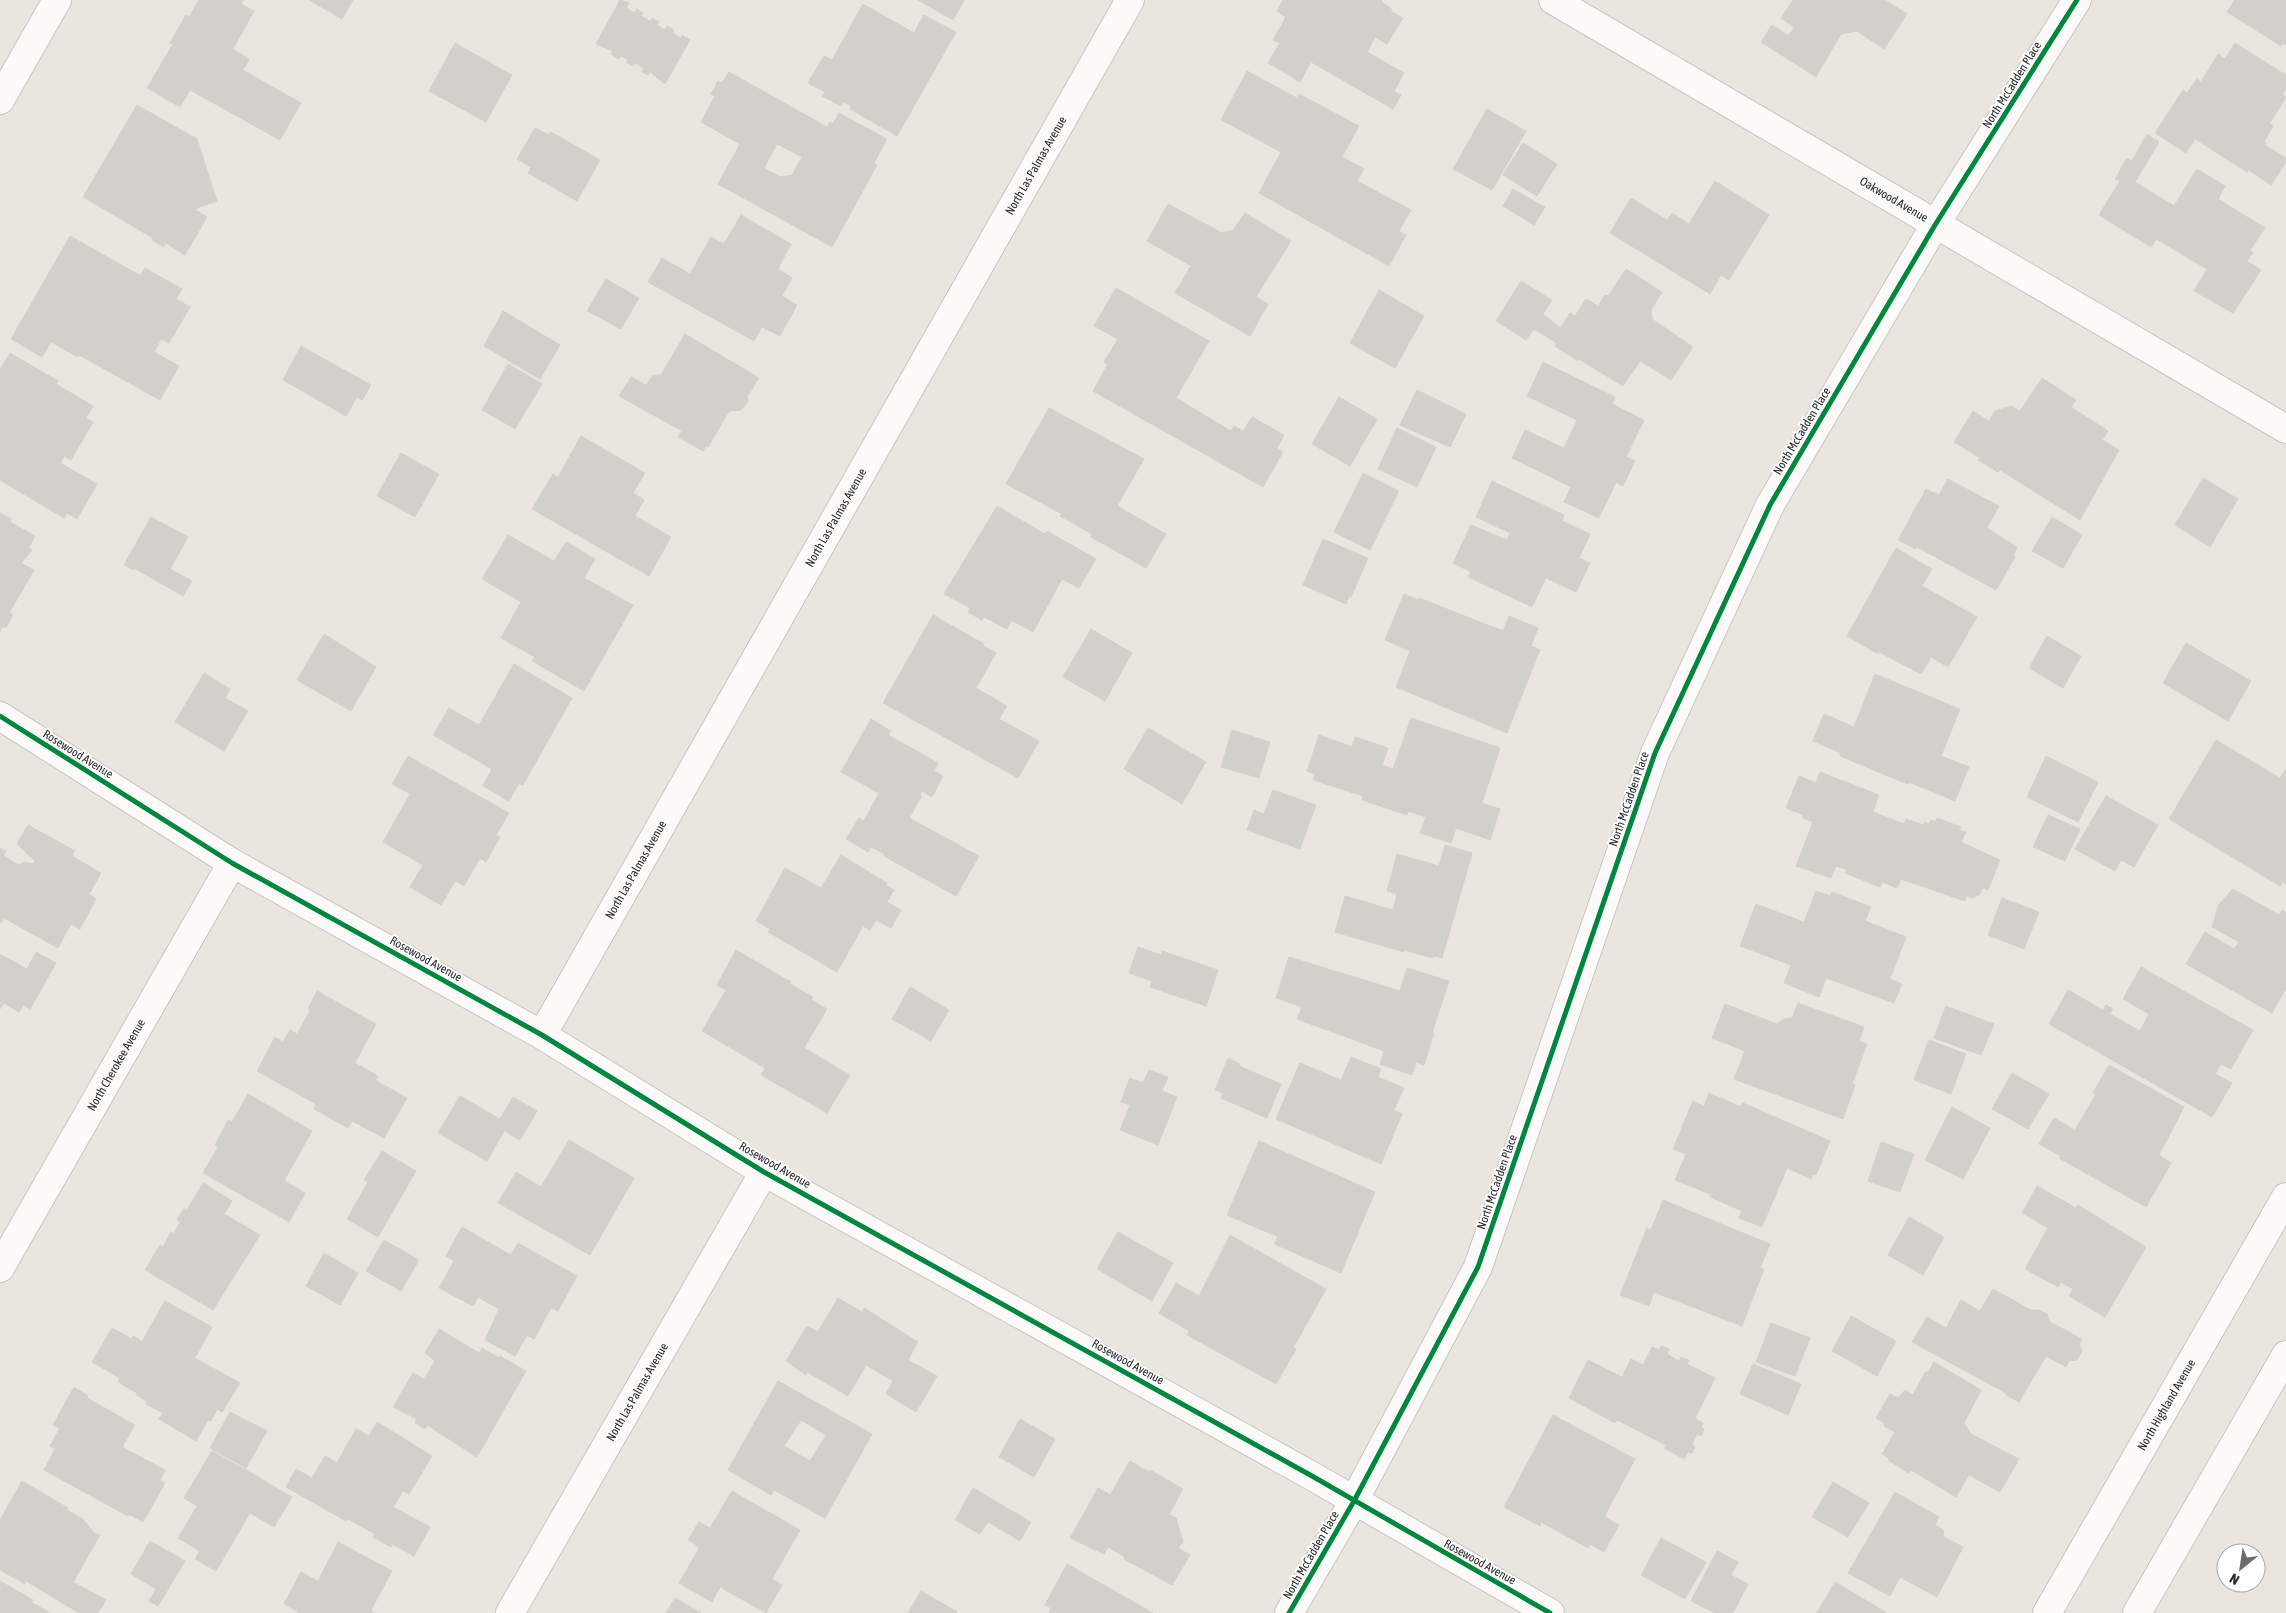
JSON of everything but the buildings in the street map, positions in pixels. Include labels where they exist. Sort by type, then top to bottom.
[{"type":"street","points":[[0,100],[57,0]]},
{"type":"street","name":"North Las Palmas Avenue","points":[[542,1035],[1130,0]]},
{"type":"street","name":"Oakwood Avenue","points":[[1553,0],[2286,429]]},
{"type":"street","name":"North McCadden Place","points":[[1289,1613],[1354,1501],[1478,1267],[1655,753],[1770,505],[1935,225],[2077,0]]},
{"type":"street","name":"Rosewood Avenue","points":[[0,716],[232,862],[542,1035],[764,1172],[1354,1501],[1550,1613]]},
{"type":"street","name":"North Cherokee Avenue","points":[[0,1268],[232,862]]},
{"type":"street","name":"North Las Palmas Avenue","points":[[510,1613],[764,1172]]},
{"type":"street","name":"North Highland Avenue","points":[[2047,1613],[2286,1198]]},
{"type":"street","points":[[2137,1613],[2286,1355]]},
{"type":"cycle path","points":[[1289,1613],[1354,1501],[1478,1267],[1655,753],[1770,505],[1935,225],[2077,0]]},
{"type":"cycle path","points":[[0,716],[232,863],[542,1035],[764,1172],[1312,1476],[1550,1613]]}]
